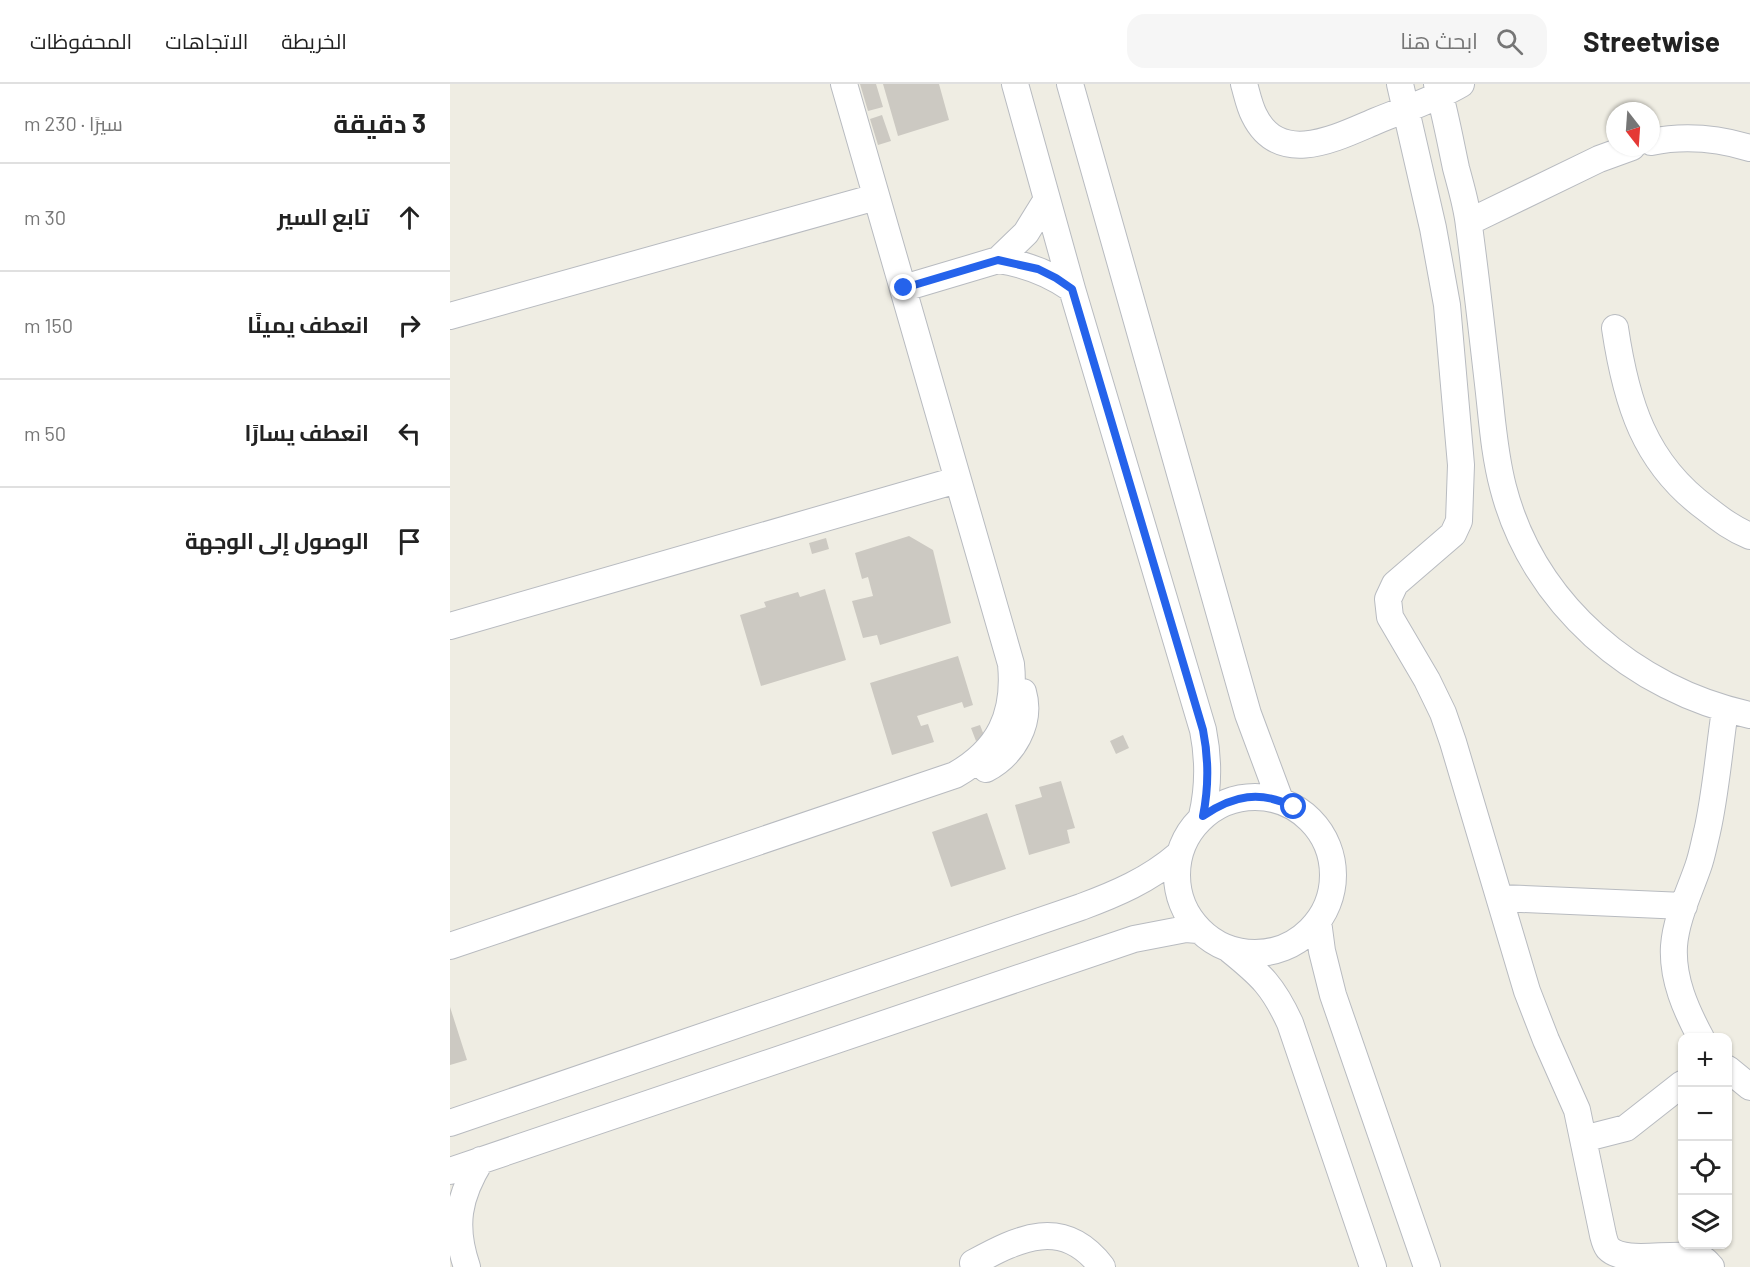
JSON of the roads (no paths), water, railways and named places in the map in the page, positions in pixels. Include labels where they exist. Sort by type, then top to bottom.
[{"type":"street","points":[[450,946],[955,775],[982,756],[1002,729],[1012,698],[1011,664],[844,84]]},
{"type":"street","points":[[1015,84],[1072,289],[1203,730],[1209,770],[1203,816]]},
{"type":"street","points":[[1070,84],[1248,714],[1280,800]]},
{"type":"street","points":[[1244,84],[1254,115],[1261,125],[1280,140],[1297,145],[1314,145],[1326,141],[1407,109],[1446,88],[1468,222],[1497,463],[1509,507],[1523,540],[1551,587],[1580,622],[1606,647],[1650,678],[1700,701],[1738,712],[1713,801],[1699,864],[1684,906],[1674,946],[1681,995],[1699,1033]]},
{"type":"street","points":[[1400,84],[1433,228],[1447,305],[1461,465],[1459,521],[1454,534],[1395,584],[1388,599],[1390,617],[1427,680],[1443,713],[1535,1014],[1573,1100],[1608,1249],[1621,1258],[1641,1260],[1693,1258],[1705,1260],[1711,1267]]},
{"type":"street","points":[[1660,141],[1686,138],[1709,139],[1750,147]]},
{"type":"street","points":[[1468,222],[1607,156]]},
{"type":"street","points":[[450,316],[876,197]]},
{"type":"street","points":[[904,288],[998,260],[1026,233],[1047,199]]},
{"type":"street","points":[[998,260],[1038,269],[1072,289]]},
{"type":"street","points":[[1614,328],[1633,410],[1654,455],[1689,497],[1733,529],[1750,536]]},
{"type":"street","points":[[450,626],[957,480]]},
{"type":"street","points":[[1230,950],[1249,953],[1278,949],[1305,935],[1318,921],[1327,905],[1332,887],[1333,868],[1329,850],[1321,833],[1310,818],[1280,800],[1257,797],[1238,798],[1219,805],[1203,816],[1187,834],[1178,855],[1176,875],[1179,895],[1186,914],[1198,930],[1213,942],[1230,950],[1266,980],[1280,999],[1373,1267]]},
{"type":"street","points":[[450,1123],[1090,904],[1144,880],[1164,868],[1178,855]]},
{"type":"street","points":[[1500,898],[1684,906]]},
{"type":"street","points":[[1318,921],[1322,951],[1333,995],[1427,1267]]},
{"type":"street","points":[[450,1171],[1134,939],[1186,929],[1198,930]]},
{"type":"street","points":[[1732,1072],[1750,1087]]},
{"type":"street","points":[[1583,1139],[1626,1128],[1679,1087]]},
{"type":"street","points":[[459,1248],[459,1227],[465,1192],[481,1160]]},
{"type":"street","points":[[966,1265],[1024,1238],[1056,1237],[1074,1242],[1089,1252],[1102,1267]]},
{"type":"street","points":[[966,1265],[1025,1251],[1043,1251],[1061,1255],[1083,1267]]}]
